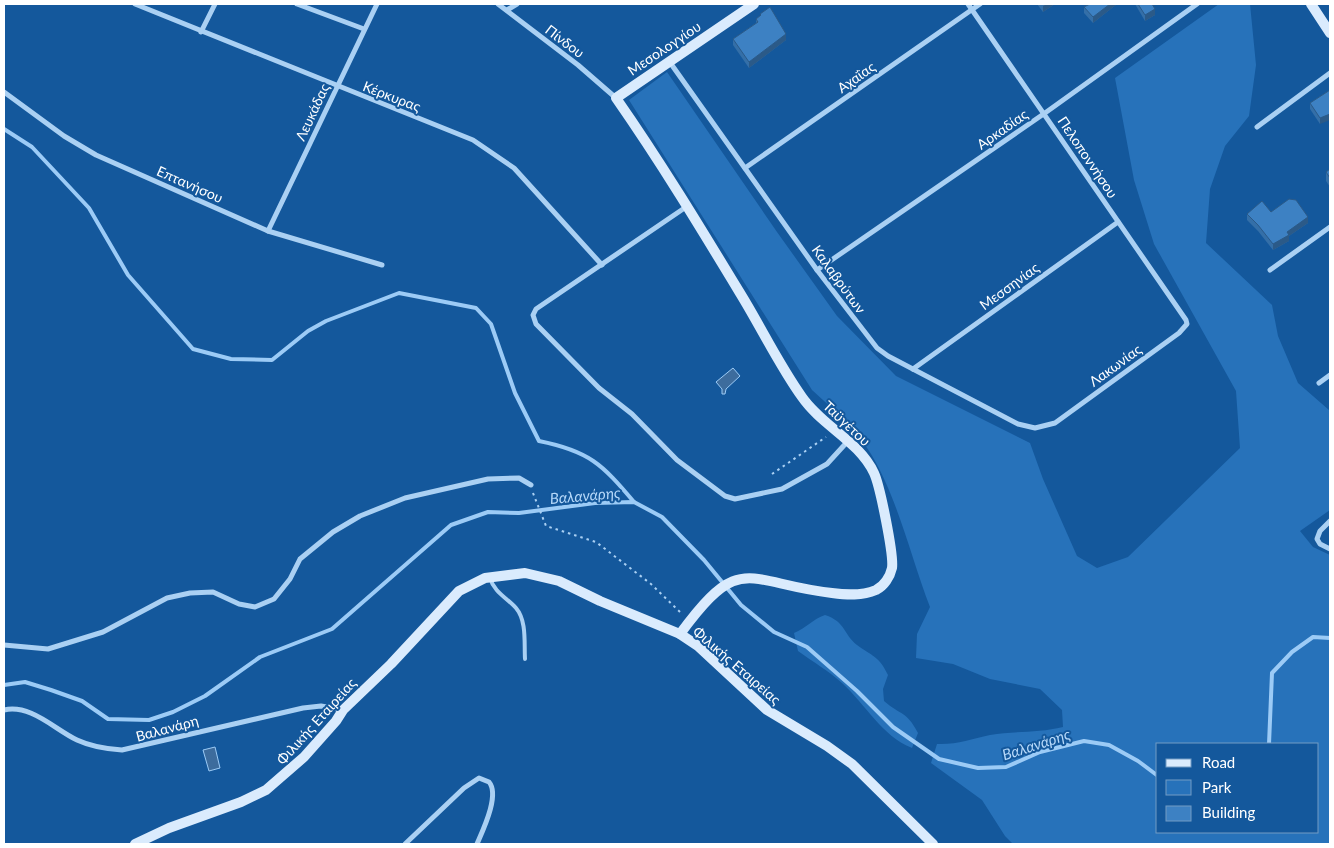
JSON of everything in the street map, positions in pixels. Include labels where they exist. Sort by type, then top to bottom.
[{"type":"street","name":"Κέρκυρας","points":[[135,4],[460,134],[498,155],[528,182],[602,264]]},
{"type":"street","points":[[201,32],[215,4]]},
{"type":"street","points":[[297,4],[364,30]]},
{"type":"street","name":"Λευκάδας","points":[[268,231],[377,4]]},
{"type":"street","name":"Πίνδου","points":[[498,4],[578,65],[616,98]]},
{"type":"street","points":[[507,10],[516,4]]},
{"type":"street","name":"Μεσολογγίου","points":[[616,98],[754,4]]},
{"type":"street","name":"Πελοποννήσου","points":[[968,4],[1185,316],[1187,324]]},
{"type":"street","name":"Αχαΐας","points":[[745,168],[980,4]]},
{"type":"street","name":"Αρκαδίας","points":[[817,270],[1044,113],[1197,4]]},
{"type":"street","points":[[1310,4],[1330,33]]},
{"type":"street","name":"Καλαβρύτων","points":[[668,61],[817,270],[877,348],[1018,424],[1036,428],[1055,422]]},
{"type":"street","points":[[1257,127],[1330,73]]},
{"type":"street","name":"Επτανήσου","points":[[4,92],[64,136],[96,154],[268,231],[382,265]]},
{"type":"street","name":"Ταϋγέτου","points":[[616,98],[645,140],[802,397],[834,431],[848,441],[868,462],[879,486],[891,551],[892,568],[887,581],[877,589],[852,595],[808,590],[758,577],[743,577],[729,581],[714,591],[680,634]]},
{"type":"street","points":[[686,207],[536,309],[534,320],[598,388],[632,414],[677,460],[726,496],[735,499],[782,490],[828,464],[848,441]]},
{"type":"street","name":"Μεσσηνίας","points":[[913,368],[1118,222]]},
{"type":"street","points":[[1270,270],[1330,228]]},
{"type":"street","name":"Λακωνίας","points":[[1055,422],[1179,333],[1187,324]]},
{"type":"street","points":[[1319,383],[1330,375]]},
{"type":"street","points":[[4,645],[48,649],[103,632],[167,598],[190,593],[213,592],[238,604],[255,607],[274,599],[290,579],[300,559],[333,532],[360,516],[405,498],[488,479],[519,478],[531,485]]},
{"type":"street","points":[[1330,521],[1320,531],[1317,539],[1320,544],[1330,549]]},
{"type":"street","name":"Φιλικής Εταιρείας","points":[[135,844],[169,828],[242,802],[266,790],[304,757],[343,710],[391,664],[453,596],[466,586],[490,577],[525,573],[552,578],[680,634],[702,650],[767,710],[827,746],[852,764],[933,844]]},
{"type":"street","name":"Βαλανάρη","points":[[4,710],[22,710],[87,744],[100,748],[122,750],[303,708],[325,706],[343,710]]},
{"type":"street","points":[[405,844],[470,782],[483,778],[491,784],[493,794],[477,844]]},
{"type":"lane","points":[[490,577],[494,587],[516,608],[521,617],[525,659]]},
{"type":"path","points":[[772,474],[834,431]]},
{"type":"path","points":[[531,485],[546,526],[596,542],[644,577],[690,620]]},
{"type":"green space","points":[[1219,4],[1250,4],[1256,65],[1249,116],[1225,146],[1210,189],[1206,243],[1272,305],[1278,336],[1298,383],[1329,410],[1330,510],[1300,531],[1313,547],[1330,555],[1330,844],[1013,844],[1005,836],[982,800],[931,763],[937,744],[957,743],[990,735],[1063,727],[1062,710],[1040,689],[990,679],[953,664],[916,658],[917,634],[930,607],[897,509],[881,471],[858,436],[812,390],[629,100],[667,72],[837,316],[896,376],[1030,443],[1043,479],[1077,556],[1097,568],[1128,557],[1240,448],[1236,391],[1154,244],[1134,180],[1115,78]]},
{"type":"green space","points":[[825,615],[837,621],[852,641],[875,657],[885,669],[888,675],[883,689],[884,701],[910,720],[914,726],[918,733],[912,748],[901,743],[883,728],[837,679],[798,651],[794,633]]},
{"type":"shaded area","points":[[733,368],[740,376],[726,389],[725,394],[722,394],[722,389],[716,382]]},
{"type":"shaded area","points":[[215,747],[220,768],[209,771],[203,750]]},
{"type":"building","points":[[1090,4],[1110,4],[1093,17],[1084,7]]},
{"type":"building","points":[[1138,4],[1152,4],[1155,9],[1145,15]]},
{"type":"building","points":[[770,7],[786,34],[749,62],[733,39],[758,22],[756,19],[760,14]]},
{"type":"building","points":[[1330,90],[1330,114],[1320,118],[1310,103]]},
{"type":"building","points":[[1330,169],[1330,178],[1326,172]]},
{"type":"building","points":[[1289,199],[1296,200],[1308,217],[1287,232],[1289,235],[1273,244],[1247,214],[1262,201],[1271,212]]},
{"type":"waterway","points":[[4,129],[32,147],[89,208],[128,275],[193,349],[231,359],[272,360],[308,331],[326,321],[399,293],[476,308],[491,324],[515,393],[539,441],[570,449],[593,461],[613,478],[634,502]]},
{"type":"waterway","name":"Βαλανάρης","points":[[4,685],[25,682],[51,690],[82,701],[108,719],[149,720],[173,712],[205,696],[260,657],[332,629],[451,525],[488,512],[519,513],[595,503],[634,502],[662,517],[704,560],[741,605],[774,632],[807,647],[857,691],[893,727],[939,759],[978,768],[1006,767],[1040,752],[1084,741],[1109,745],[1138,761],[1156,774]]},
{"type":"waterway","name":"Βαλανάρης","points":[[1269,743],[1272,673],[1292,652],[1313,637],[1330,638]]}]
